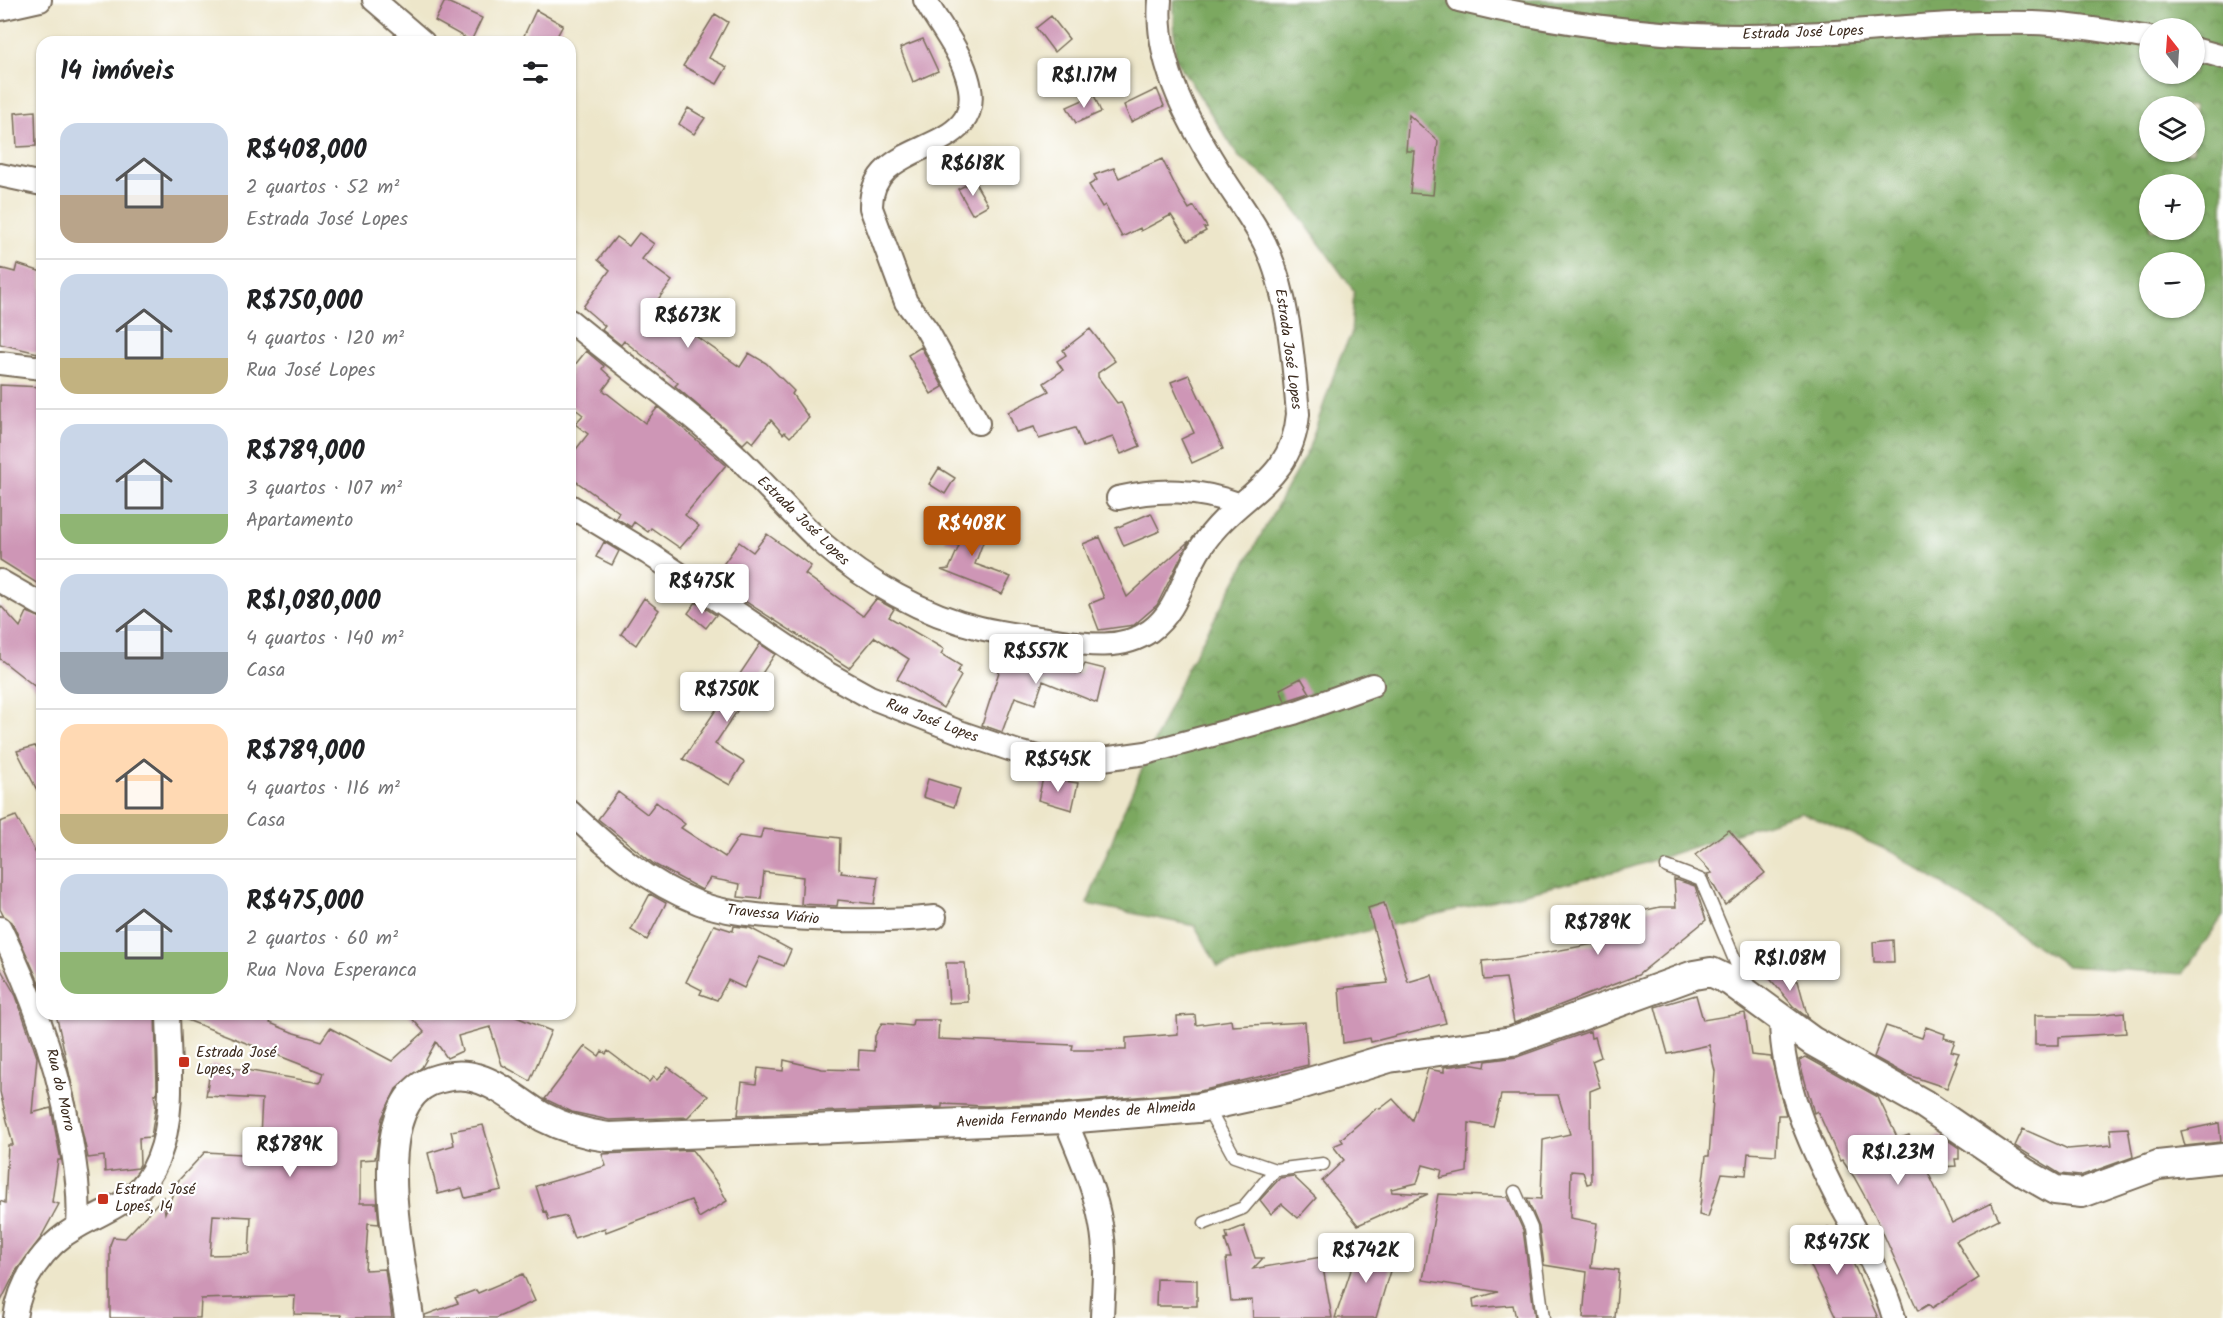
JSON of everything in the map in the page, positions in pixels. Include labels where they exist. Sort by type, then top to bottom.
[{"type":"street","points":[[0,9],[40,0]]},
{"type":"street","points":[[374,0],[416,36]]},
{"type":"street","points":[[925,0],[962,62],[969,84],[970,113],[962,125],[886,169],[875,180],[871,194],[871,208],[906,302],[927,330],[978,423]]},
{"type":"street","name":"Estrada José Lopes","points":[[576,326],[709,431],[804,526],[851,567],[911,601],[980,628],[1101,645],[1126,642],[1148,632],[1172,609],[1197,553],[1211,532],[1238,504],[1273,478],[1291,449],[1298,414],[1291,351],[1278,284],[1265,244],[1190,119],[1165,60],[1160,36],[1160,0]]},
{"type":"street","name":"Estrada José Lopes","points":[[1459,0],[1514,15],[1639,32],[1742,36],[2035,23],[2139,37]]},
{"type":"street","points":[[2205,52],[2223,57]]},
{"type":"street","points":[[0,175],[36,183]]},
{"type":"street","points":[[0,363],[36,367]]},
{"type":"street","points":[[1118,498],[1177,490],[1218,497],[1238,504]]},
{"type":"street","name":"Rua José Lopes","points":[[576,510],[648,553],[818,667],[870,697],[981,740],[1056,761],[1090,761],[1146,753],[1294,713],[1372,685]]},
{"type":"street","points":[[0,581],[36,602]]},
{"type":"street","name":"Travessa Viário","points":[[576,818],[614,854],[675,892],[701,904],[731,912],[830,921],[935,917]]},
{"type":"street","name":"Rua do Morro","points":[[0,928],[36,1009]]},
{"type":"street","name":"Avenida Fernando Mendes de Almeida","points":[[409,1318],[395,1209],[391,1148],[395,1127],[409,1098],[423,1084],[462,1075],[493,1084],[564,1127],[586,1134],[608,1137],[1065,1119],[1207,1107],[1290,1088],[1389,1058],[1512,1041],[1694,975],[1711,972],[1730,981],[1781,1021],[1924,1104],[2025,1173],[2055,1190],[2082,1193],[2158,1165],[2223,1158]]},
{"type":"street","name":"Rua do Morro","points":[[40,1020],[58,1075],[79,1181],[78,1226]]},
{"type":"street","points":[[15,1318],[22,1289],[38,1263],[56,1241],[78,1226],[119,1206],[141,1186],[158,1160],[169,1102],[168,1020]]},
{"type":"street","points":[[1781,1021],[1781,1050],[1803,1121],[1832,1187],[1869,1255],[1894,1318]]},
{"type":"street","points":[[1065,1119],[1094,1192],[1102,1227],[1104,1261],[1102,1318]]},
{"type":"lane","points":[[1667,867],[1701,880],[1751,996]]},
{"type":"lane","points":[[1207,1107],[1234,1156],[1275,1170],[1323,1164]]},
{"type":"lane","points":[[1205,1223],[1243,1208],[1275,1170]]},
{"type":"lane","points":[[1515,1192],[1531,1228],[1543,1318]]},
{"type":"green space","points":[[1174,0],[2223,0],[2223,916],[2183,974],[2067,966],[1896,854],[1801,812],[1629,868],[1218,967],[1195,926],[1087,904],[1126,805],[1185,672],[1308,450],[1340,357],[1351,335],[1354,291],[1278,186],[1239,157],[1175,58]]},
{"type":"building","points":[[445,1],[482,18],[473,36],[462,36],[435,21]]},
{"type":"building","points":[[536,10],[563,25],[557,36],[524,36]]},
{"type":"building","points":[[715,14],[728,22],[709,58],[727,67],[717,84],[683,66]]},
{"type":"building","points":[[1051,16],[1069,39],[1054,52],[1036,28]]},
{"type":"building","points":[[923,39],[938,71],[913,82],[900,48]]},
{"type":"building","points":[[1157,89],[1164,106],[1131,122],[1124,105]]},
{"type":"building","points":[[1094,95],[1101,112],[1076,123],[1067,107]]},
{"type":"building","points":[[688,108],[705,118],[694,134],[679,124]]},
{"type":"building","points":[[35,111],[36,146],[17,147],[15,113]]},
{"type":"building","points":[[1409,115],[1438,141],[1433,195],[1410,193],[1414,151],[1406,151]]},
{"type":"building","points":[[1162,159],[1189,209],[1194,206],[1207,227],[1204,228],[1206,231],[1188,241],[1171,215],[1141,231],[1140,228],[1122,237],[1105,205],[1102,207],[1089,185],[1097,180],[1094,175],[1114,168],[1119,178]]},
{"type":"building","points":[[974,181],[988,205],[972,214],[958,189]]},
{"type":"building","points":[[639,233],[654,244],[642,259],[672,281],[656,302],[695,333],[693,334],[740,367],[749,353],[766,363],[794,391],[792,394],[809,418],[790,437],[785,432],[783,434],[771,420],[753,443],[748,439],[743,444],[675,386],[678,383],[624,341],[621,345],[602,330],[605,326],[583,307],[610,270],[598,260],[616,237],[629,246]]},
{"type":"building","points":[[17,264],[36,270],[36,353],[0,344],[0,268],[15,272]]},
{"type":"building","points":[[1090,329],[1115,361],[1098,373],[1098,377],[1117,403],[1121,402],[1140,446],[1121,454],[1113,437],[1083,447],[1075,428],[1039,439],[1034,427],[1016,432],[1008,412],[1049,391],[1044,383],[1063,370],[1057,361],[1066,355],[1063,350]]},
{"type":"building","points":[[921,347],[943,387],[931,394],[908,355]]},
{"type":"building","points":[[586,351],[604,366],[602,369],[612,378],[603,390],[645,423],[658,407],[726,465],[685,515],[699,526],[680,548],[651,528],[648,532],[634,522],[631,527],[616,518],[619,512],[576,481],[576,449],[588,434],[576,425],[583,415],[576,410],[576,364]]},
{"type":"building","points":[[1189,375],[1223,449],[1192,463],[1181,439],[1194,433],[1171,382]]},
{"type":"building","points":[[0,385],[36,387],[36,582],[0,560]]},
{"type":"building","points":[[939,468],[955,478],[945,494],[929,484]]},
{"type":"building","points":[[1151,513],[1160,531],[1124,546],[1116,528]]},
{"type":"building","points":[[956,516],[984,527],[982,532],[986,534],[975,564],[1011,577],[1002,594],[941,570],[949,569],[959,546],[945,540]]},
{"type":"building","points":[[767,534],[811,566],[805,574],[863,616],[876,599],[894,609],[889,617],[944,649],[941,654],[961,666],[957,673],[961,676],[943,708],[897,679],[909,659],[875,637],[849,668],[712,580],[739,542],[753,552]]},
{"type":"building","points":[[1100,537],[1127,597],[1189,541],[1157,605],[1134,625],[1099,630],[1089,604],[1104,598],[1083,544]]},
{"type":"building","points":[[604,542],[619,551],[612,565],[596,557]]},
{"type":"building","points":[[644,598],[659,610],[636,645],[621,634]]},
{"type":"building","points":[[696,602],[716,615],[706,628],[688,613]]},
{"type":"building","points":[[0,605],[20,627],[27,612],[36,616],[36,687],[0,659]]},
{"type":"building","points":[[760,644],[775,654],[715,744],[744,762],[730,785],[683,759]]},
{"type":"building","points":[[1006,650],[1049,662],[1049,664],[1080,674],[1085,664],[1105,669],[1097,703],[1043,681],[1035,704],[1015,697],[1002,732],[982,725]]},
{"type":"building","points":[[1301,678],[1310,693],[1285,701],[1280,689]]},
{"type":"building","points":[[35,746],[36,748],[36,788],[17,751]]},
{"type":"building","points":[[1043,778],[1078,783],[1072,810],[1038,800]]},
{"type":"building","points":[[928,779],[960,789],[954,807],[923,797]]},
{"type":"building","points":[[618,792],[647,814],[656,802],[685,824],[681,828],[725,857],[739,836],[760,839],[763,829],[840,838],[839,869],[842,870],[841,873],[878,877],[874,904],[838,900],[837,906],[801,904],[803,877],[764,872],[761,899],[738,897],[740,884],[710,878],[702,890],[654,864],[598,819]]},
{"type":"building","points":[[16,816],[36,854],[36,976],[12,922],[3,915],[0,909],[0,822]]},
{"type":"building","points":[[1729,830],[1765,873],[1725,905],[1707,874],[1712,873],[1695,855]]},
{"type":"building","points":[[1674,879],[1695,886],[1706,920],[1638,975],[1514,1023],[1506,978],[1484,980],[1482,961],[1517,958],[1594,944],[1591,922],[1660,907],[1676,907]]},
{"type":"building","points":[[650,894],[666,903],[647,940],[631,930]]},
{"type":"building","points":[[1384,903],[1408,982],[1432,975],[1446,1023],[1371,1042],[1370,1038],[1343,1043],[1339,988],[1388,983],[1368,908]]},
{"type":"building","points":[[714,925],[733,931],[734,926],[750,928],[791,950],[784,966],[760,957],[744,988],[728,980],[717,1000],[700,994],[702,990],[686,982]]},
{"type":"building","points":[[1893,940],[1894,962],[1874,962],[1873,942]]},
{"type":"building","points":[[946,963],[965,963],[968,1002],[949,1003]]},
{"type":"building","points":[[0,968],[16,996],[37,1057],[32,1113],[51,1108],[61,1160],[58,1160],[52,1202],[59,1204],[40,1239],[16,1271],[0,1303],[0,1201],[5,1203],[8,1145],[13,1145],[0,1092]]},
{"type":"building","points":[[1766,974],[1798,981],[1808,1018],[1793,1006]]},
{"type":"building","points":[[1696,995],[1703,1020],[1745,1013],[1751,1055],[1771,1057],[1786,1115],[1778,1115],[1776,1155],[1748,1153],[1746,1175],[1722,1173],[1708,1217],[1699,1215],[1706,1156],[1709,1156],[1715,1071],[1709,1045],[1668,1054],[1655,1007]]},
{"type":"building","points":[[2124,1012],[2126,1033],[2059,1037],[2059,1045],[2035,1045],[2035,1015],[2095,1015]]},
{"type":"building","points":[[1195,1015],[1196,1025],[1231,1020],[1232,1026],[1305,1022],[1308,1065],[1196,1092],[1064,1103],[985,1106],[942,1104],[942,1107],[738,1115],[742,1082],[756,1084],[758,1068],[783,1071],[784,1060],[822,1069],[858,1070],[859,1050],[874,1051],[875,1036],[882,1023],[912,1026],[913,1020],[939,1020],[938,1039],[1073,1045],[1072,1050],[1126,1050],[1126,1038],[1178,1034],[1177,1016]]},
{"type":"building","points":[[57,1020],[155,1020],[157,1087],[156,1095],[154,1095],[156,1105],[151,1137],[139,1138],[140,1164],[138,1168],[105,1172],[104,1156],[88,1158]]},
{"type":"building","points":[[187,1020],[272,1020],[270,1023],[321,1041],[330,1028],[392,1061],[424,1032],[413,1020],[524,1020],[551,1031],[530,1081],[502,1065],[490,1027],[458,1036],[462,1051],[447,1058],[436,1042],[422,1067],[396,1089],[382,1118],[375,1159],[360,1160],[360,1203],[377,1203],[379,1224],[368,1223],[365,1270],[385,1269],[392,1318],[342,1318],[341,1315],[294,1314],[295,1296],[201,1299],[200,1318],[110,1318],[110,1245],[113,1237],[125,1238],[163,1197],[165,1213],[178,1181],[205,1152],[259,1155],[262,1099],[206,1096],[211,1064],[320,1083],[323,1073]],"holes":[[[213,1215],[251,1217],[249,1254],[210,1255]]]},
{"type":"building","points":[[1886,1026],[1922,1038],[1926,1027],[1945,1034],[1944,1038],[1955,1041],[1951,1051],[1959,1053],[1947,1088],[1905,1074],[1874,1057]]},
{"type":"building","points":[[1590,1031],[1591,1038],[1595,1037],[1601,1057],[1592,1061],[1600,1087],[1590,1091],[1591,1183],[1587,1184],[1583,1172],[1571,1171],[1570,1218],[1597,1223],[1591,1267],[1619,1270],[1615,1318],[1583,1318],[1587,1272],[1544,1265],[1539,1227],[1527,1198],[1541,1199],[1543,1140],[1570,1134],[1558,1095],[1501,1095],[1493,1127],[1469,1123],[1467,1172],[1440,1178],[1442,1170],[1423,1165],[1417,1183],[1391,1189],[1392,1192],[1428,1194],[1358,1225],[1322,1181],[1344,1160],[1333,1146],[1343,1142],[1341,1139],[1377,1108],[1380,1109],[1393,1099],[1412,1120],[1428,1069],[1444,1072],[1444,1067],[1468,1064],[1485,1067],[1486,1061],[1517,1057]]},
{"type":"building","points":[[585,1046],[599,1056],[602,1051],[606,1054],[608,1051],[649,1082],[653,1077],[657,1080],[668,1067],[708,1096],[688,1117],[609,1120],[572,1112],[545,1099]]},
{"type":"building","points":[[1806,1057],[1878,1097],[1898,1139],[1909,1135],[1913,1144],[1940,1135],[1959,1148],[1959,1159],[1955,1159],[1956,1166],[1926,1168],[1952,1223],[1991,1203],[1999,1219],[1956,1241],[1979,1278],[1932,1308],[1929,1304],[1918,1311],[1875,1215],[1854,1177],[1842,1160],[1840,1161],[1820,1116],[1817,1111],[1814,1113],[1799,1060]]},
{"type":"building","points":[[2219,1123],[2221,1142],[2185,1146],[2181,1131]]},
{"type":"building","points":[[483,1125],[502,1190],[465,1198],[462,1188],[438,1194],[428,1153],[454,1145],[451,1131]]},
{"type":"building","points":[[2128,1128],[2133,1157],[2080,1176],[2060,1174],[2015,1146],[2023,1129],[2068,1149],[2112,1145],[2110,1129]]},
{"type":"building","points":[[692,1150],[718,1184],[727,1201],[699,1218],[691,1200],[606,1232],[605,1228],[574,1238],[566,1216],[549,1220],[546,1211],[544,1212],[536,1186],[606,1166],[602,1154]]},
{"type":"building","points":[[1293,1176],[1316,1198],[1298,1218],[1282,1204],[1271,1214],[1260,1200],[1280,1178]]},
{"type":"building","points":[[1438,1194],[1508,1197],[1523,1230],[1535,1318],[1516,1318],[1513,1305],[1474,1308],[1473,1299],[1498,1292],[1423,1280]]},
{"type":"building","points":[[1244,1226],[1255,1258],[1263,1258],[1253,1269],[1321,1257],[1332,1318],[1253,1318],[1252,1300],[1231,1301],[1226,1258],[1231,1258],[1225,1240],[1228,1239],[1226,1233]]},
{"type":"building","points":[[1828,1228],[1845,1253],[1848,1252],[1878,1318],[1836,1318],[1808,1260],[1803,1263],[1793,1247]]},
{"type":"building","points":[[1360,1243],[1395,1254],[1376,1318],[1335,1318]]},
{"type":"building","points":[[523,1274],[535,1301],[496,1318],[425,1318],[425,1315],[458,1303],[455,1298],[476,1290],[478,1293]]},
{"type":"building","points":[[1157,1279],[1197,1280],[1197,1306],[1156,1306]]},
{"type":"place","name":"Estrada José Lopes, 8","points":[[184,1062]]},
{"type":"place","name":"Estrada José Lopes, 14","points":[[103,1199]]}]
